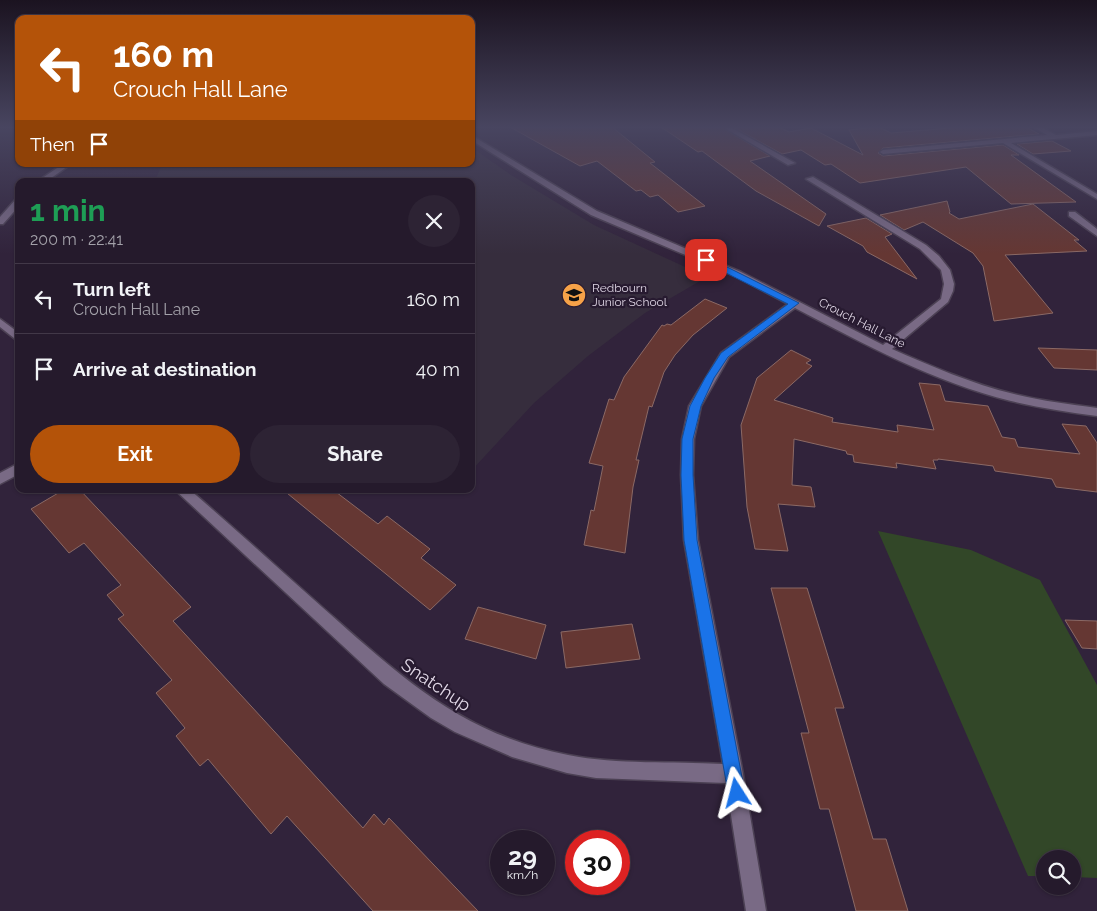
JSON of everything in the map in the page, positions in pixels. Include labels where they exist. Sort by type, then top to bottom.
[{"type":"street","points":[[46,178],[59,170]]},
{"type":"street","name":"Crouch Hall Lane","points":[[524,170],[594,213],[722,267],[884,350],[938,373],[1010,397],[1050,406],[1097,412]]},
{"type":"street","points":[[1051,170],[1097,197]]},
{"type":"street","points":[[810,179],[923,247],[939,261],[950,281],[950,290],[945,300],[884,350]]},
{"type":"street","points":[[0,222],[3,215],[15,204]]},
{"type":"street","points":[[1072,214],[1096,230]]},
{"type":"street","points":[[756,911],[734,774],[691,540],[687,475],[688,439],[695,406],[725,355],[795,303]]},
{"type":"street","points":[[0,322],[15,335]]},
{"type":"street","points":[[0,479],[15,470]]},
{"type":"street","name":"Snatchup","points":[[185,493],[390,678],[422,703],[456,724],[500,745],[544,759],[597,769],[734,774]]},
{"type":"shaded area","name":"Redbourn Junior School","points":[[160,170],[503,170],[594,225],[707,277],[645,313],[588,356],[534,403],[475,467],[475,178],[156,178]]},
{"type":"green space","points":[[878,531],[971,550],[1040,580],[1097,685],[1097,878],[1081,877],[1081,850],[1036,850],[1036,876],[1028,876]]},
{"type":"building","points":[[608,170],[658,170],[705,206],[678,212],[658,195],[650,197],[641,190],[636,191]]},
{"type":"building","points":[[727,170],[762,170],[826,214],[819,226],[756,191]]},
{"type":"building","points":[[839,170],[949,170],[860,183]]},
{"type":"building","points":[[969,170],[1031,170],[1076,202],[1011,204]]},
{"type":"building","points":[[947,201],[949,213],[959,219],[1033,204],[1079,240],[1074,240],[1087,251],[1005,255],[1053,313],[994,321],[983,266],[973,253],[923,222],[904,230],[880,215]]},
{"type":"building","points":[[866,218],[892,234],[885,237],[917,279],[867,252],[863,246],[827,226]]},
{"type":"building","points":[[705,299],[727,308],[693,335],[675,355],[664,372],[652,407],[649,406],[636,460],[639,460],[633,487],[625,553],[584,545],[591,510],[594,511],[603,466],[589,463],[609,399],[614,400],[624,377],[662,325],[671,325]]},
{"type":"building","points":[[1038,348],[1097,350],[1097,370],[1054,368]]},
{"type":"building","points":[[791,350],[811,360],[806,363],[812,366],[774,400],[833,418],[832,422],[898,432],[897,425],[934,430],[919,383],[940,385],[945,401],[988,406],[1002,437],[1015,439],[1018,447],[1080,454],[1062,424],[1086,426],[1097,443],[1097,492],[1056,487],[1052,479],[995,471],[993,466],[938,459],[933,460],[936,469],[896,463],[897,468],[854,462],[853,455],[847,454],[846,451],[794,439],[792,485],[811,487],[815,507],[778,504],[788,551],[755,549],[747,507],[741,425],[757,378]]},
{"type":"building","points":[[58,493],[83,493],[191,607],[173,621],[363,828],[374,814],[384,825],[389,818],[478,911],[373,911],[287,816],[271,834],[208,759],[200,766],[176,736],[185,728],[156,693],[172,680],[118,619],[124,615],[107,595],[121,585],[84,543],[69,553],[31,509]]},
{"type":"building","points":[[287,493],[337,493],[378,524],[387,516],[430,549],[421,558],[456,585],[430,610]]},
{"type":"building","points":[[771,588],[807,588],[844,708],[835,708],[873,839],[886,839],[908,911],[856,911],[829,809],[820,809],[801,733],[809,733]]},
{"type":"building","points":[[478,607],[546,625],[536,659],[465,639]]},
{"type":"building","points":[[1065,620],[1097,621],[1097,649],[1082,648]]},
{"type":"building","points":[[632,624],[640,659],[566,668],[561,632]]},
{"type":"place","name":"Redbourn Junior School","points":[[574,295]]},
{"type":"route","points":[[706,260],[795,303],[725,355],[695,406],[688,439],[687,475],[691,540],[737,793]]}]
